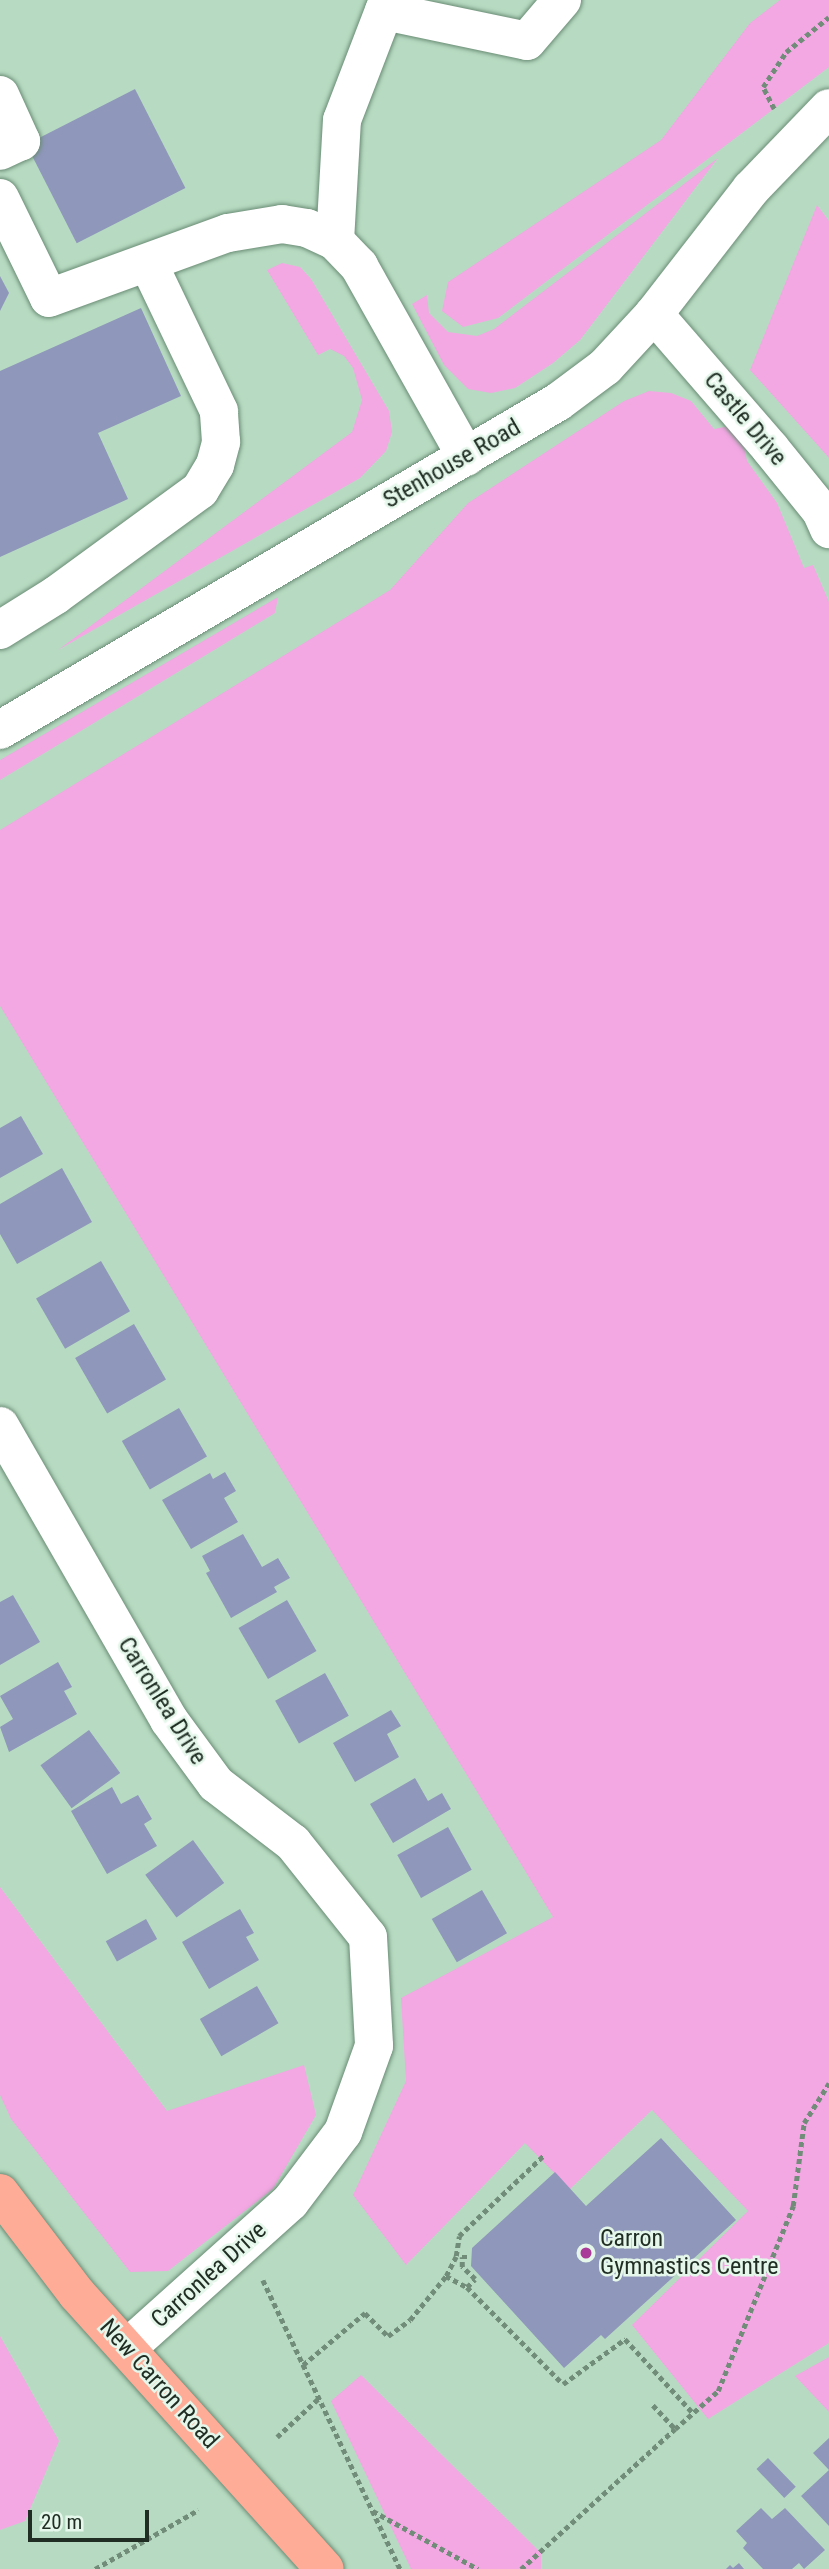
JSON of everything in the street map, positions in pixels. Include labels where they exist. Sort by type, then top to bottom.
[{"type":"main road","name":"New Carron Road","points":[[0,2193],[33,2241],[325,2569]]},
{"type":"street","points":[[335,241],[342,120],[386,5],[527,41],[562,0]]},
{"type":"street","points":[[0,95],[21,141],[0,151]]},
{"type":"street","name":"Stenhouse Road","points":[[0,730],[558,402],[605,367],[654,314],[751,189],[829,108]]},
{"type":"street","points":[[0,198],[50,298],[149,265],[228,233],[261,226],[307,228],[335,241],[359,265],[466,457]]},
{"type":"street","points":[[0,629],[56,595],[200,490],[215,465],[221,442],[219,411],[149,265]]},
{"type":"street","name":"Castle Drive","points":[[654,314],[826,516]]},
{"type":"street","name":"Carronlea Drive","points":[[0,1426],[169,1720],[216,1784],[293,1843],[368,1937],[374,2046],[343,2132],[290,2202],[234,2248],[127,2348]]},
{"type":"path","points":[[779,119],[763,87],[786,52],[829,17]]},
{"type":"path","points":[[521,2569],[718,2391],[793,2206],[804,2123],[829,2083]]},
{"type":"path","points":[[467,2287],[475,2279],[462,2267],[459,2236],[544,2155]]},
{"type":"path","points":[[234,2248],[265,2282],[400,2569]]},
{"type":"path","points":[[303,2365],[365,2313],[388,2336],[410,2320],[459,2257]]},
{"type":"path","points":[[459,2257],[471,2257]]},
{"type":"path","points":[[446,2276],[467,2287],[563,2384],[625,2339],[693,2413]]},
{"type":"path","points":[[277,2437],[318,2398]]},
{"type":"path","points":[[653,2405],[675,2429]]},
{"type":"path","points":[[95,2569],[198,2510]]},
{"type":"path","points":[[372,2511],[478,2569]]},
{"type":"shaded area","points":[[780,0],[829,0],[829,67],[498,318],[463,327],[442,311],[448,282],[661,140],[750,23]]},
{"type":"shaded area","points":[[718,158],[580,340],[553,363],[515,388],[491,393],[468,389],[444,365],[412,304],[427,295],[429,313],[448,332],[477,336],[494,329]]},
{"type":"shaded area","points":[[817,205],[829,221],[829,458],[750,370]]},
{"type":"shaded area","points":[[282,263],[300,267],[311,279],[389,411],[392,432],[386,451],[360,478],[58,650],[352,432],[362,400],[353,368],[344,356],[330,349],[318,355],[267,270]]},
{"type":"shaded area","points":[[649,391],[671,393],[691,401],[714,429],[729,426],[744,447],[747,461],[777,503],[804,568],[813,565],[829,602],[829,2343],[708,2419],[632,2325],[748,2211],[652,2110],[570,2189],[525,2143],[406,2265],[353,2195],[406,2081],[401,1998],[553,1917],[0,1006],[0,830],[390,590],[468,503],[624,401]]},
{"type":"shaded area","points":[[278,597],[275,613],[0,780],[0,760]]},
{"type":"shaded area","points":[[0,1887],[167,2111],[304,2065],[316,2115],[273,2189],[168,2271],[130,2272],[11,2119],[0,2095]]},
{"type":"shaded area","points":[[0,2336],[59,2441],[25,2521],[0,2530]]},
{"type":"shaded area","points":[[829,2357],[829,2412],[795,2376]]},
{"type":"shaded area","points":[[361,2375],[541,2553],[541,2569],[411,2569],[331,2401]]},
{"type":"building","points":[[135,89],[185,188],[77,243],[26,144]]},
{"type":"building","points":[[0,276],[9,293],[0,311]]},
{"type":"building","points":[[141,308],[181,396],[98,433],[128,499],[0,557],[0,371]]},
{"type":"building","points":[[21,1116],[43,1154],[0,1178],[0,1128]]},
{"type":"building","points":[[62,1168],[92,1222],[17,1264],[0,1234],[0,1204]]},
{"type":"building","points":[[101,1261],[130,1311],[65,1349],[36,1298]]},
{"type":"building","points":[[134,1324],[166,1379],[107,1413],[75,1358]]},
{"type":"building","points":[[179,1408],[207,1456],[150,1489],[122,1441]]},
{"type":"building","points":[[225,1472],[236,1491],[224,1498],[238,1522],[191,1549],[162,1500],[210,1473],[213,1479]]},
{"type":"building","points":[[243,1534],[262,1567],[278,1558],[290,1578],[274,1587],[277,1592],[231,1618],[206,1573],[210,1571],[202,1556]]},
{"type":"building","points":[[13,1595],[40,1642],[0,1665],[0,1602]]},
{"type":"building","points":[[287,1600],[316,1651],[268,1679],[239,1628]]},
{"type":"building","points":[[58,1662],[72,1687],[64,1691],[77,1714],[9,1752],[0,1727],[13,1719],[0,1696]]},
{"type":"building","points":[[325,1673],[349,1716],[299,1743],[275,1701]]},
{"type":"building","points":[[391,1710],[401,1726],[387,1734],[399,1757],[355,1782],[333,1743]]},
{"type":"building","points":[[89,1730],[120,1773],[72,1808],[40,1765]]},
{"type":"building","points":[[415,1778],[428,1801],[442,1793],[451,1809],[393,1843],[370,1804]]},
{"type":"building","points":[[112,1787],[121,1804],[138,1795],[152,1819],[144,1824],[157,1846],[107,1874],[71,1811]]},
{"type":"building","points":[[448,1827],[472,1870],[421,1898],[397,1855]]},
{"type":"building","points":[[193,1840],[224,1883],[176,1918],[145,1875]]},
{"type":"building","points":[[482,1890],[507,1933],[457,1962],[432,1919]]},
{"type":"building","points":[[240,1909],[254,1933],[246,1937],[259,1960],[209,1989],[182,1942]]},
{"type":"building","points":[[146,1919],[157,1939],[117,1961],[106,1941]]},
{"type":"building","points":[[257,1986],[278,2023],[221,2056],[200,2019]]},
{"type":"building","name":"Carron Gymnastics Centre","points":[[661,2138],[736,2220],[605,2339],[601,2335],[564,2368],[471,2266],[472,2248],[555,2172],[586,2206]]},
{"type":"building","points":[[829,2438],[829,2470],[813,2453]]},
{"type":"building","points":[[768,2458],[796,2487],[784,2498],[756,2469]]},
{"type":"building","points":[[829,2470],[829,2526],[801,2496]]},
{"type":"building","points":[[761,2508],[772,2519],[785,2508],[825,2550],[804,2569],[799,2563],[792,2569],[763,2569],[743,2548],[747,2543],[736,2531]]},
{"type":"building","points":[[739,2563],[744,2569],[726,2569],[730,2565],[733,2568]]},
{"type":"place","name":"Carron Gymnastics Centre","points":[[586,2253]]}]
